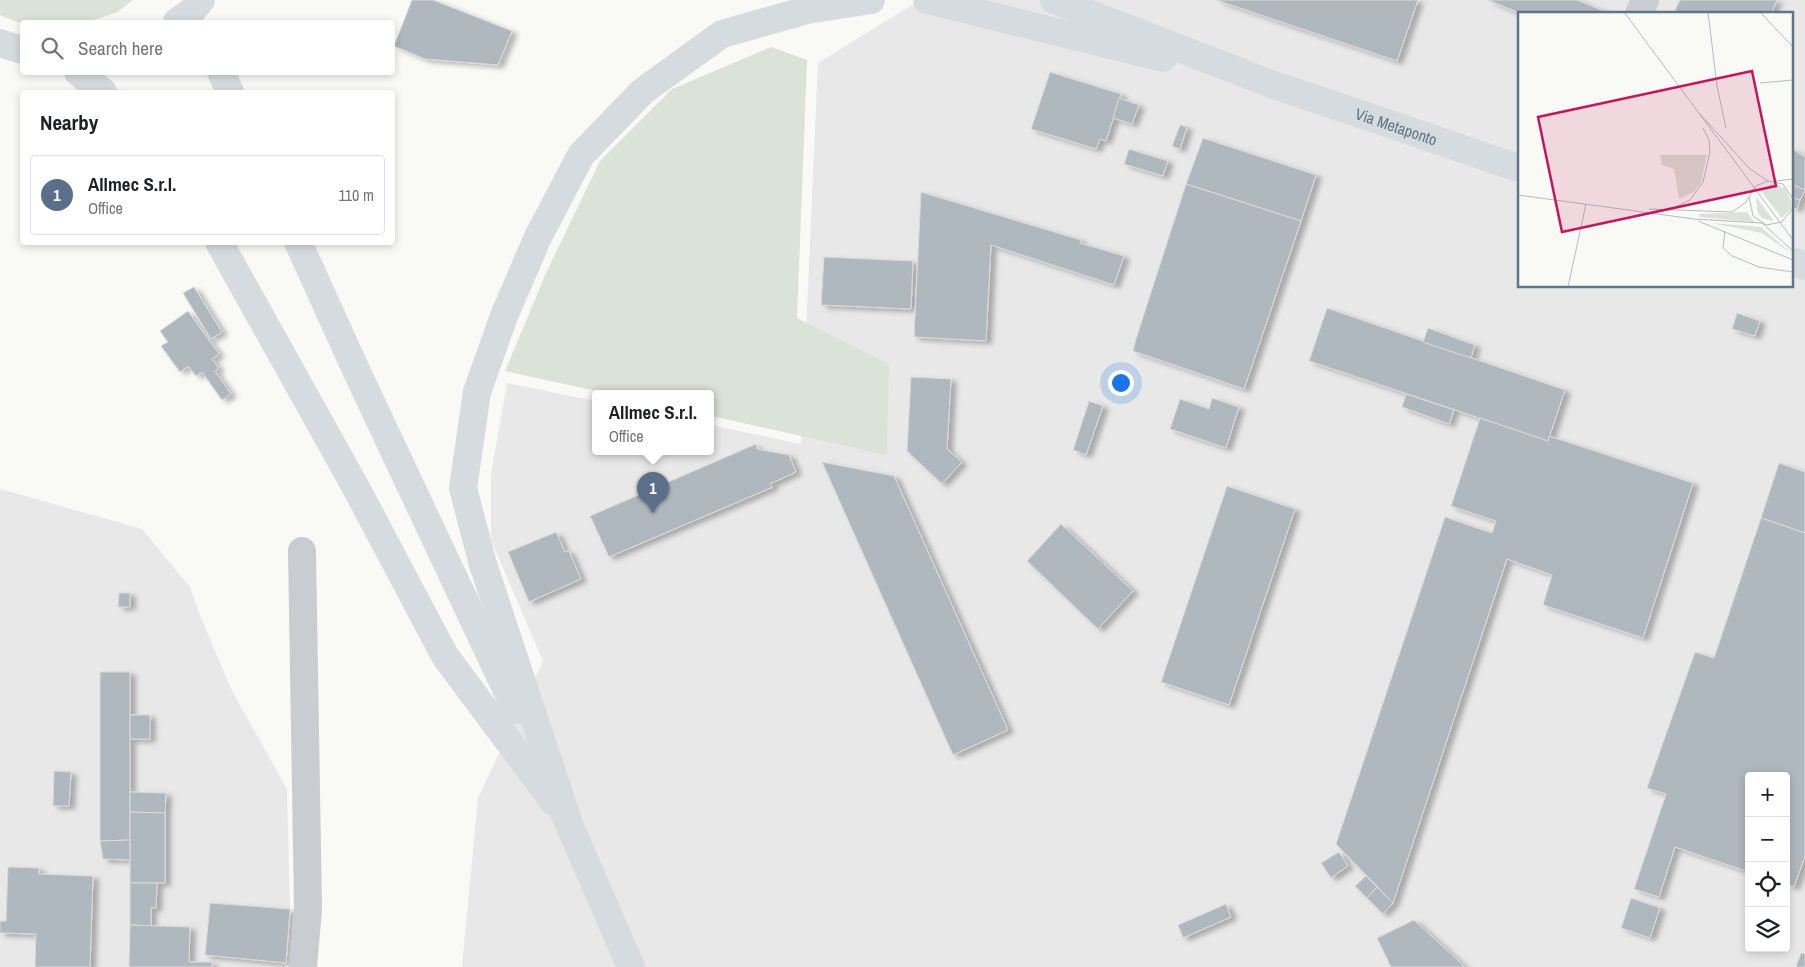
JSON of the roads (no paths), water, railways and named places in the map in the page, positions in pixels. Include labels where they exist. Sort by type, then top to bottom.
[{"type":"main road","points":[[187,0],[197,20]]},
{"type":"main road","points":[[179,20],[191,12],[202,0]]},
{"type":"main road","points":[[568,821],[482,561],[463,488],[477,392],[504,316],[538,237],[581,155],[643,91],[722,34],[807,10],[871,0]]},
{"type":"main road","points":[[927,0],[1274,85]]},
{"type":"main road","points":[[1054,0],[1274,85]]},
{"type":"main road","points":[[0,43],[20,49]]},
{"type":"main road","points":[[82,75],[100,90]]},
{"type":"main road","points":[[222,75],[229,90]]},
{"type":"main road","name":"Via Metaponto","points":[[1274,85],[1518,168]]},
{"type":"main road","points":[[221,245],[355,486],[445,656],[568,821]]},
{"type":"main road","points":[[299,245],[360,379],[568,821],[631,967]]},
{"type":"main road","points":[[1792,261],[1805,266]]},
{"type":"lane","points":[[1640,12],[1645,0]]},
{"type":"lane","points":[[302,551],[308,910],[303,967]]},
{"type":"place","name":"Allmec S.r.l.","points":[[653,513]]}]
